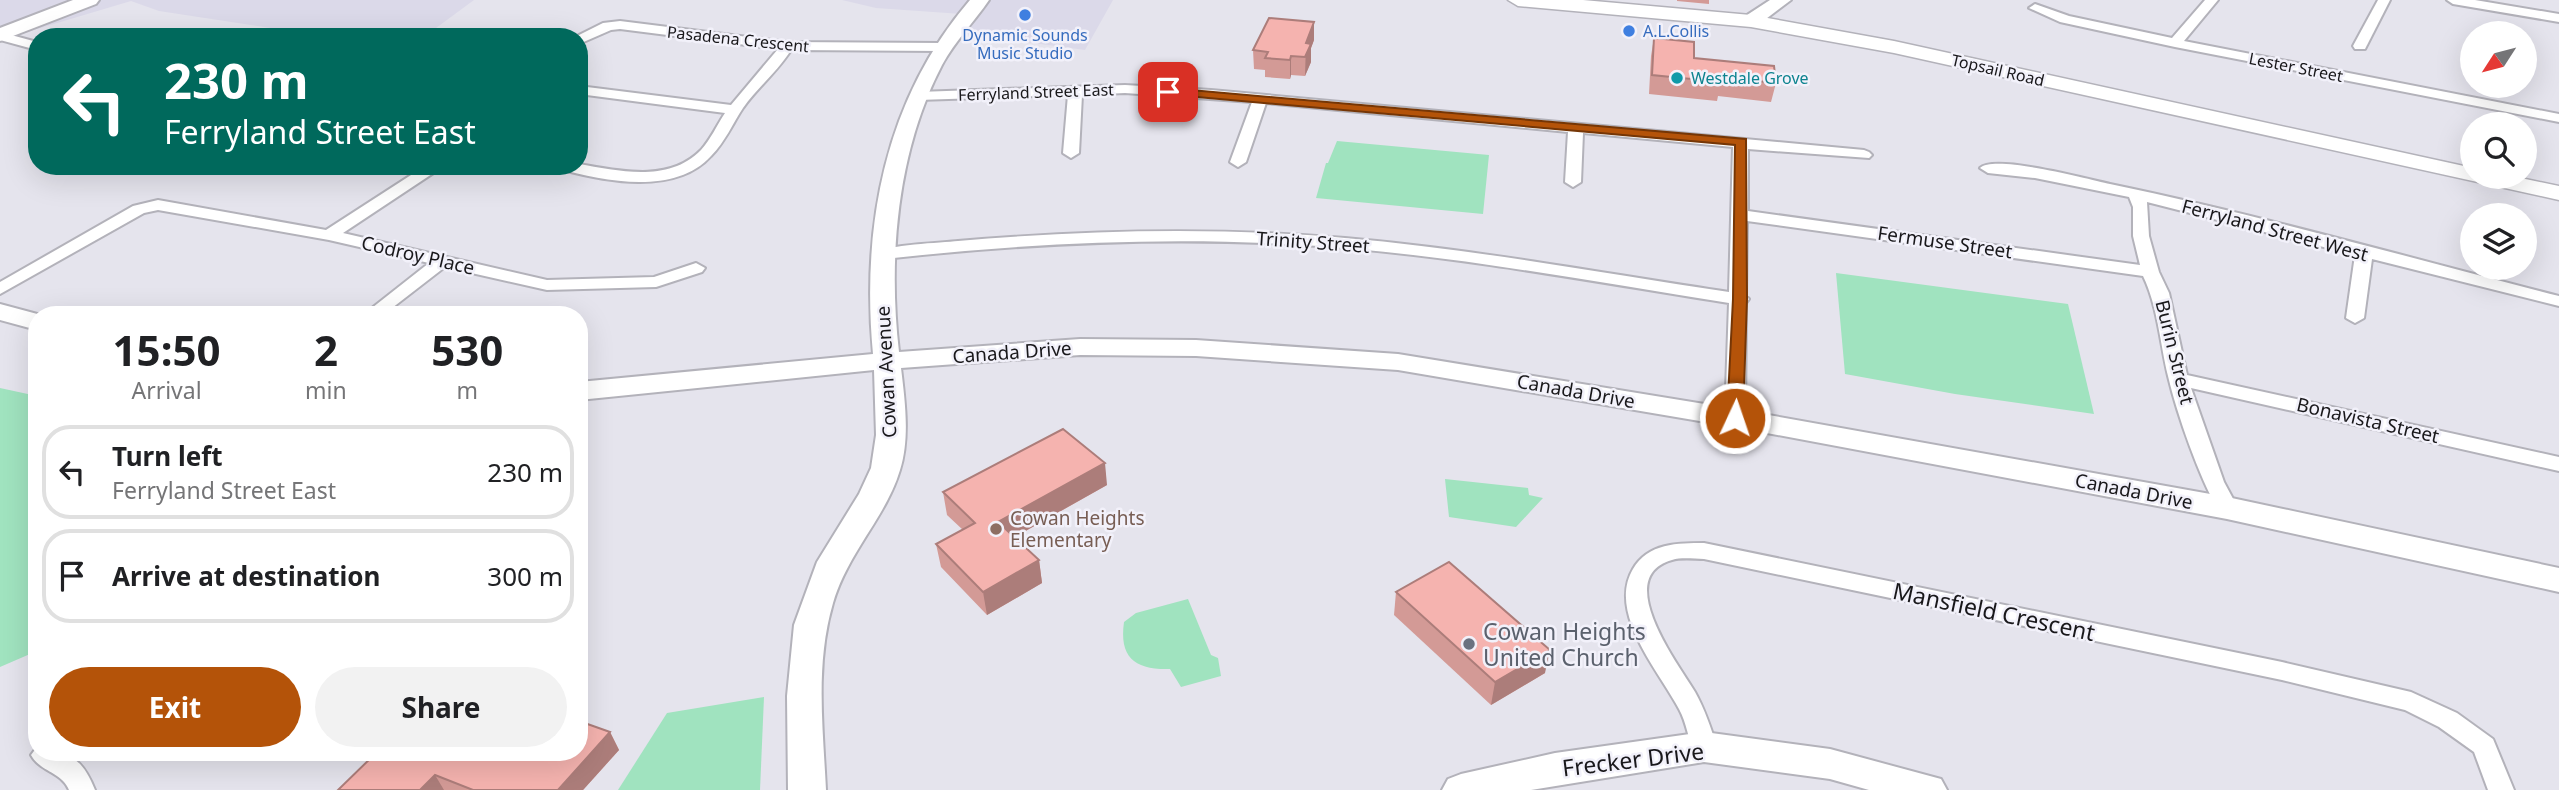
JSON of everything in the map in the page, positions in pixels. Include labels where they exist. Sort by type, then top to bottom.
[{"type":"main road","name":"Topsail Road","points":[[1518,0],[1751,21],[1894,47],[2460,172]]},
{"type":"main road","points":[[2537,188],[2559,193]]},
{"type":"street","points":[[0,35],[90,0]]},
{"type":"street","name":"Cowan Avenue","points":[[807,790],[805,667],[815,608],[836,556],[870,504],[889,456],[891,424],[882,300],[890,191],[918,96],[942,47],[980,0]]},
{"type":"street","points":[[1751,21],[1782,0]]},
{"type":"street","points":[[2360,46],[2384,0]]},
{"type":"street","points":[[2453,0],[2559,18]]},
{"type":"street","points":[[2175,43],[2208,1]]},
{"type":"street","name":"Lester Street","points":[[2035,8],[2064,19],[2175,43],[2559,118]]},
{"type":"street","name":"Pasadena Crescent","points":[[588,36],[608,26],[620,25],[787,46],[942,47]]},
{"type":"street","points":[[0,35],[28,43]]},
{"type":"street","points":[[588,170],[628,177],[664,174],[686,168],[700,160],[714,145],[735,110],[787,46]]},
{"type":"street","name":"Ferryland Street East","points":[[918,96],[1125,89],[1576,127],[1864,155]]},
{"type":"street","points":[[588,91],[735,110]]},
{"type":"street","points":[[1071,153],[1076,91]]},
{"type":"street","points":[[1238,162],[1260,99]]},
{"type":"street","points":[[1573,181],[1576,127]]},
{"type":"street","points":[[1735,418],[1740,299],[1741,142]]},
{"type":"street","name":"Ferryland Street West","points":[[1988,168],[2035,173],[2135,194],[2559,301]]},
{"type":"street","points":[[329,235],[422,175]]},
{"type":"street","name":"Burin Street","points":[[2135,194],[2141,207],[2141,236],[2150,272],[2160,293],[2178,379],[2214,482],[2227,508]]},
{"type":"street","name":"Codroy Place","points":[[139,209],[158,205],[329,235],[547,285],[656,282],[696,268]]},
{"type":"street","points":[[0,289],[139,209]]},
{"type":"street","name":"Fermuse Street","points":[[1740,215],[2150,272]]},
{"type":"street","name":"Trinity Street","points":[[884,254],[1027,240],[1158,234],[1289,239],[1494,261],[1740,299]]},
{"type":"street","points":[[2355,317],[2364,253]]},
{"type":"street","points":[[384,306],[442,261]]},
{"type":"street","points":[[0,312],[28,320]]},
{"type":"street","name":"Canada Drive","points":[[588,390],[886,361],[1080,347],[1196,348],[1398,362],[1735,418],[2227,508],[2559,580]]},
{"type":"street","name":"Bonavista Street","points":[[2178,379],[2559,464]]},
{"type":"street","name":"Mansfield Crescent","points":[[1704,747],[1695,716],[1638,615],[1637,579],[1651,559],[1674,551],[1704,551],[2282,671],[2411,702],[2448,720],[2484,746],[2501,790]]},
{"type":"street","name":"Frecker Drive","points":[[1461,790],[1516,784],[1555,769],[1704,747],[1830,764],[1928,790]]},
{"type":"street","points":[[54,761],[75,774],[82,790]]},
{"type":"shaded area","points":[[0,0],[474,0],[436,28],[271,28],[159,11],[131,1],[40,28],[28,28],[28,32],[0,40]]},
{"type":"shaded area","points":[[842,0],[1113,0],[1085,50],[958,33],[976,15],[876,8]]},
{"type":"green space","points":[[1337,141],[1489,155],[1483,214],[1316,198],[1326,163]]},
{"type":"green space","points":[[1836,273],[2068,304],[2094,414],[1955,394],[1845,374]]},
{"type":"green space","points":[[0,388],[28,394],[28,655],[0,667]]},
{"type":"green space","points":[[1445,479],[1528,488],[1529,495],[1543,498],[1516,527],[1449,517]]},
{"type":"green space","points":[[1188,599],[1211,655],[1218,658],[1221,676],[1181,687],[1170,669],[1147,667],[1132,659],[1124,645],[1123,634],[1124,622],[1136,613]]},
{"type":"green space","points":[[764,697],[760,790],[618,790],[667,713]]},
{"type":"building","points":[[1269,18],[1314,22],[1306,43],[1311,44],[1305,57],[1291,56],[1290,60],[1265,58],[1268,52],[1253,50]]},
{"type":"building","points":[[1654,38],[1694,42],[1694,58],[1774,66],[1776,83],[1721,77],[1721,82],[1652,75]]},
{"type":"building","points":[[1063,429],[1105,463],[998,522],[1039,560],[983,592],[936,544],[975,523],[943,492]]},
{"type":"building","points":[[1449,562],[1550,650],[1495,682],[1396,592]]},
{"type":"building","points":[[588,724],[610,732],[588,757]]},
{"type":"building","points":[[368,761],[584,761],[558,790],[473,790],[435,775],[420,790],[338,790]]},
{"type":"place","name":"Dynamic Sounds Music Studio","points":[[1025,15]]},
{"type":"place","name":"A.L.Collis","points":[[1629,31]]},
{"type":"place","name":"Westdale Grove","points":[[1677,78]]},
{"type":"place","name":"Cowan Heights Elementary","points":[[996,529]]},
{"type":"place","name":"Cowan Heights United Church","points":[[1469,644]]},
{"type":"route","points":[[1168,92],[1741,142],[1740,299],[1735,418]]}]
